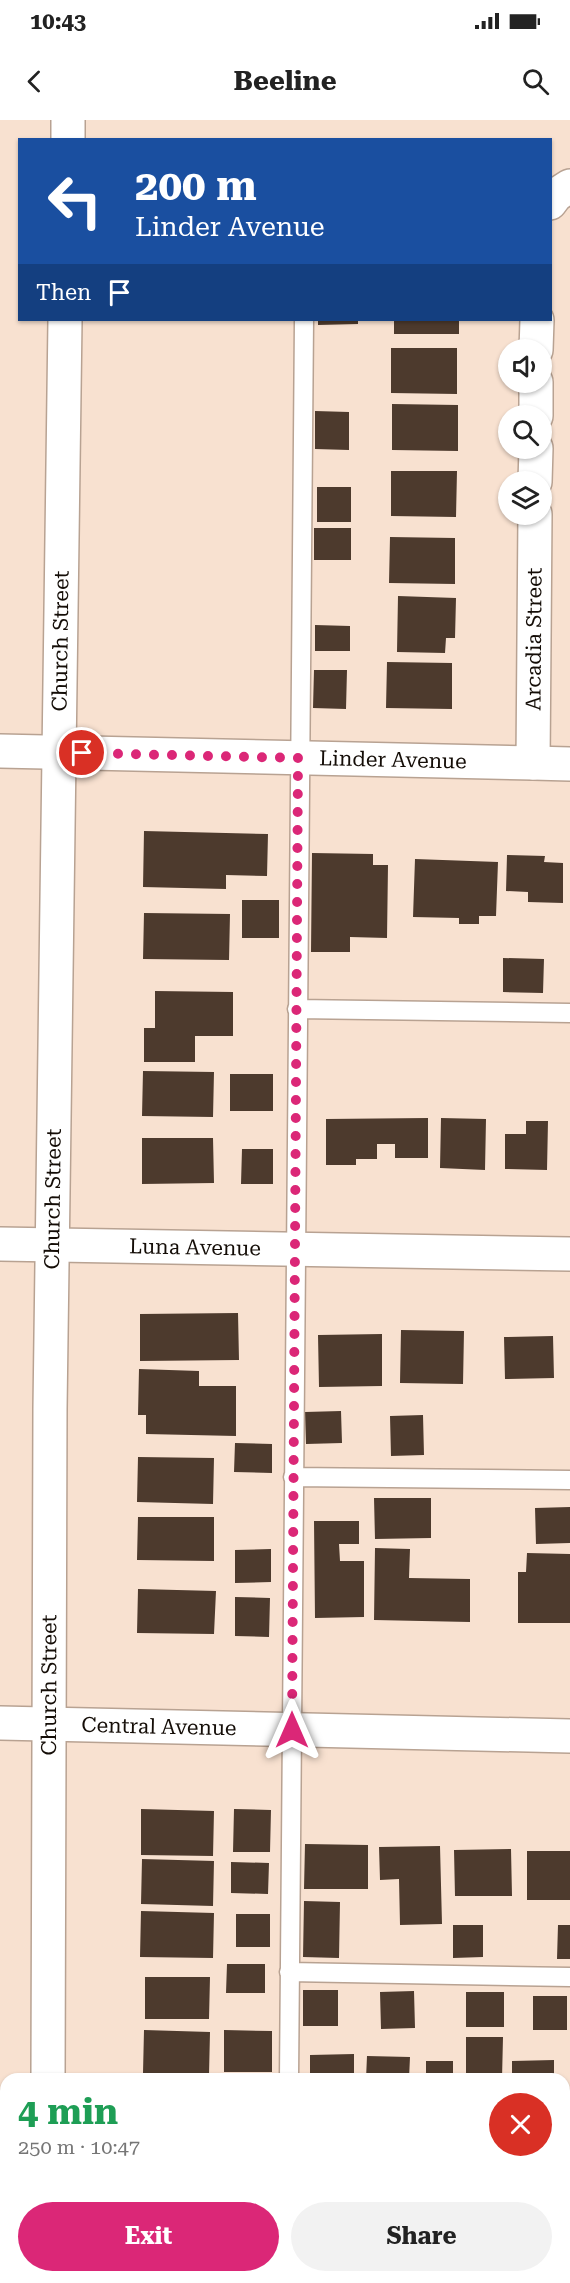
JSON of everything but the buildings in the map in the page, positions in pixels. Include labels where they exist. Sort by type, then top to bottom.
[{"type":"street","points":[[68,120],[68,138]]},
{"type":"street","name":"Church Street","points":[[48,2073],[52,1245],[65,321]]},
{"type":"street","points":[[536,339],[537,321]]},
{"type":"street","name":"Arcadia Street","points":[[534,763],[535,525]]},
{"type":"street","name":"Linder Avenue","points":[[0,751],[570,764]]},
{"type":"street","name":"Luna Avenue","points":[[0,1244],[570,1254]]},
{"type":"street","name":"Central Avenue","points":[[0,1723],[570,1736]]},
{"type":"lane","points":[[289,2073],[298,758],[304,321]]},
{"type":"lane","points":[[297,1009],[570,1013]]},
{"type":"lane","points":[[292,1477],[570,1480]]},
{"type":"lane","points":[[289,1972],[570,1977]]},
{"type":"route","points":[[82,753],[298,758],[292,1730]]}]
